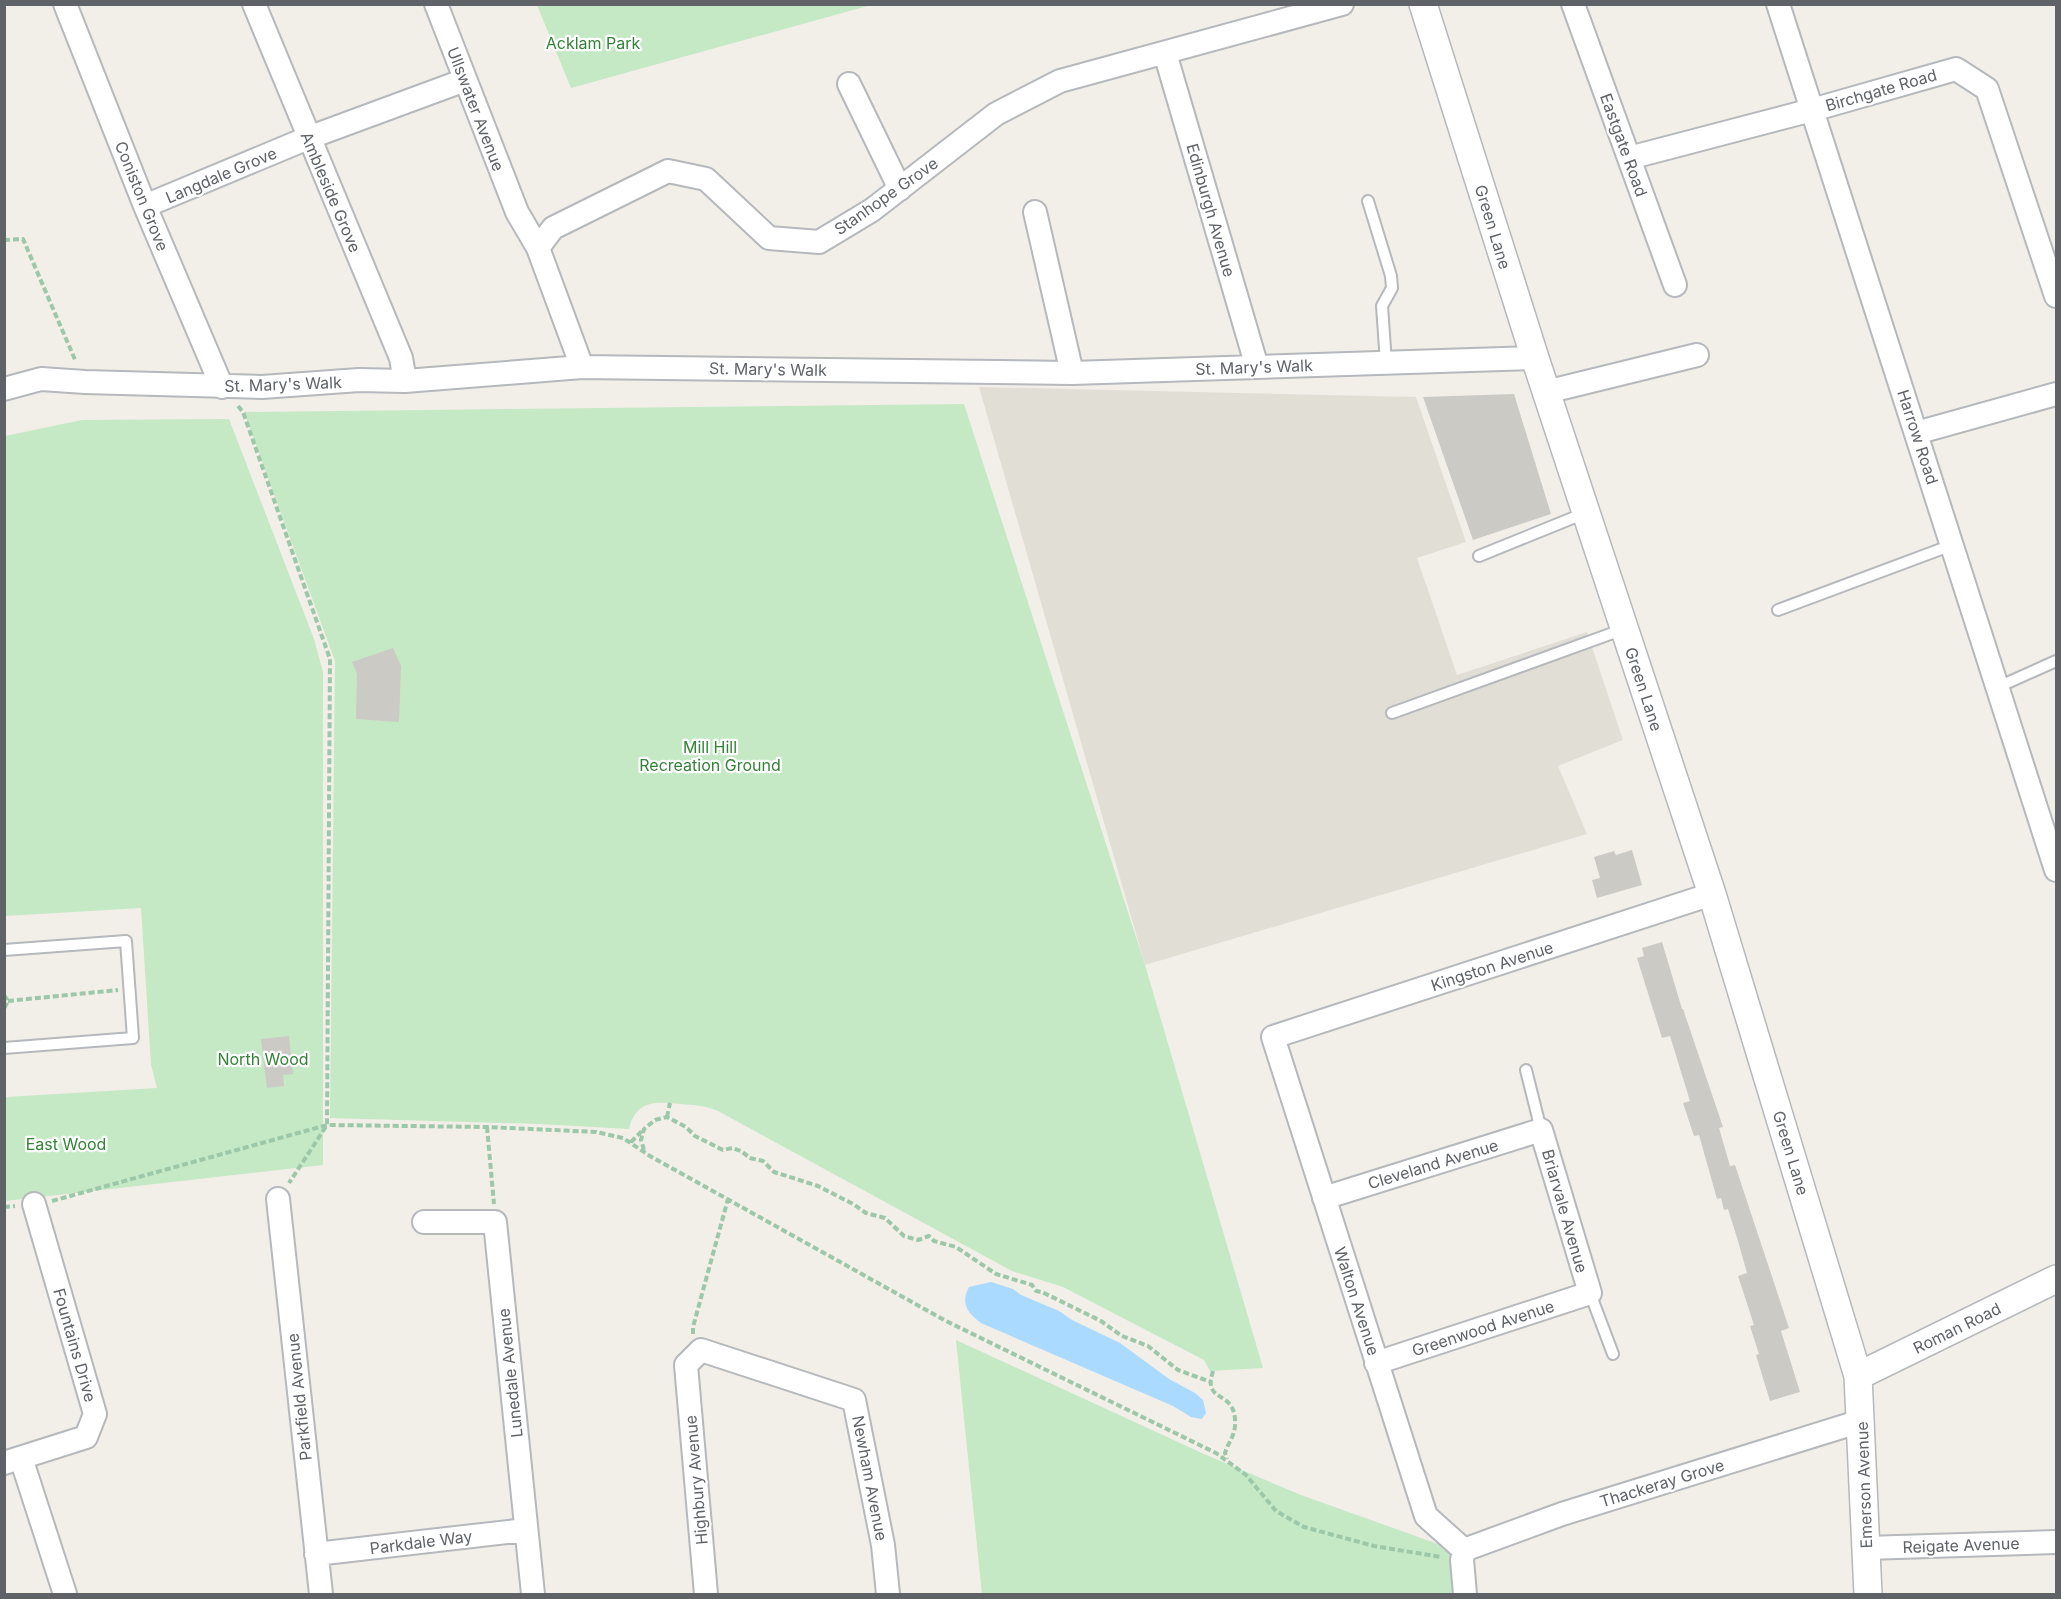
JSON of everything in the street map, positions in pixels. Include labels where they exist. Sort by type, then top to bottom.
[{"type":"street","name":"Coniston Grove","points":[[65,4],[145,206],[222,387]]},
{"type":"street","name":"Ambleside Grove","points":[[254,4],[401,358],[405,381]]},
{"type":"street","name":"Ullswater Avenue","points":[[436,4],[517,212],[538,248]]},
{"type":"street","name":"Stanhope Grove","points":[[538,248],[553,228],[668,171],[706,179],[769,238],[819,242],[872,210],[996,114],[1060,81],[1342,4]]},
{"type":"street","name":"Green Lane","points":[[1423,4],[1546,392],[1712,894],[1858,1376]]},
{"type":"street","name":"Eastgate Road","points":[[1573,4],[1675,285]]},
{"type":"street","name":"Harrow Road","points":[[1778,4],[1998,687],[2050,827],[2056,870]]},
{"type":"street","name":"Edinburgh Avenue","points":[[1165,53],[1257,367]]},
{"type":"street","name":"Birchgate Road","points":[[1629,158],[1956,69],[1987,89],[2056,296]]},
{"type":"street","name":"Langdale Grove","points":[[145,206],[308,138],[465,80]]},
{"type":"street","points":[[849,84],[900,189]]},
{"type":"street","points":[[1035,212],[1072,373]]},
{"type":"street","points":[[538,248],[582,367]]},
{"type":"street","points":[[1546,392],[1697,355]]},
{"type":"street","name":"St. Mary's Walk","points":[[4,389],[41,379],[262,387],[359,380],[405,381],[582,367],[1072,373],[1535,358]]},
{"type":"street","points":[[1916,432],[2056,394]]},
{"type":"street","name":"Kingston Avenue","points":[[1273,1037],[1712,894]]},
{"type":"street","name":"Walton Avenue","points":[[1273,1037],[1426,1516],[1463,1555]]},
{"type":"street","name":"Cleveland Avenue","points":[[1324,1198],[1541,1130]]},
{"type":"street","name":"Briarvale Avenue","points":[[1541,1130],[1590,1293]]},
{"type":"street","name":"Parkfield Avenue","points":[[278,1199],[321,1594]]},
{"type":"street","name":"Fountains Drive","points":[[13,1461],[86,1437],[95,1414],[34,1203]]},
{"type":"street","points":[[424,1222],[495,1222]]},
{"type":"street","name":"Lunedale Avenue","points":[[495,1222],[533,1594]]},
{"type":"street","name":"Roman Road","points":[[1858,1376],[2056,1279]]},
{"type":"street","name":"Greenwood Avenue","points":[[1377,1363],[1590,1293]]},
{"type":"street","name":"Newham Avenue","points":[[686,1365],[701,1350],[854,1400],[883,1545],[888,1594]]},
{"type":"street","name":"Highbury Avenue","points":[[686,1365],[706,1594]]},
{"type":"street","name":"Emerson Avenue","points":[[1858,1376],[1862,1421],[1868,1594]]},
{"type":"street","name":"Thackeray Grove","points":[[1463,1555],[1562,1514],[1862,1421]]},
{"type":"street","points":[[13,1461],[65,1594]]},
{"type":"street","name":"Parkdale Way","points":[[316,1554],[525,1530]]},
{"type":"street","name":"Reigate Avenue","points":[[1866,1548],[2056,1542]]},
{"type":"street","points":[[1463,1555],[1465,1594]]},
{"type":"lane","points":[[1368,201],[1391,276],[1392,288],[1382,306],[1386,363]]},
{"type":"lane","points":[[1479,556],[1586,513]]},
{"type":"lane","points":[[1778,610],[1953,545]]},
{"type":"lane","points":[[1392,713],[1624,629]]},
{"type":"lane","points":[[1998,687],[2056,661]]},
{"type":"lane","points":[[4,950],[126,941],[134,1038],[4,1048]]},
{"type":"lane","points":[[1526,1070],[1541,1130]]},
{"type":"lane","points":[[1590,1293],[1613,1354]]},
{"type":"path","points":[[4,240],[23,239],[85,382]]},
{"type":"path","points":[[222,387],[243,412],[330,658],[327,1125],[278,1199]]},
{"type":"path","points":[[9,1001],[122,989]]},
{"type":"path","points":[[4,995],[9,1001]]},
{"type":"path","points":[[4,1009],[9,1001]]},
{"type":"path","points":[[667,1117],[670,1102]]},
{"type":"path","points":[[631,1142],[655,1120],[667,1117],[686,1127],[695,1136],[723,1150],[732,1148],[741,1151],[750,1158],[763,1161],[774,1172],[819,1186],[866,1213],[885,1218],[904,1236],[918,1240],[929,1236],[934,1241],[956,1247],[996,1274],[1032,1285],[1036,1292],[1056,1298],[1101,1321],[1122,1336],[1148,1346],[1178,1370],[1211,1382]]},
{"type":"path","points":[[4,1207],[59,1199],[327,1125],[487,1127],[596,1132],[622,1138],[946,1321],[1227,1460],[1246,1475],[1276,1511],[1304,1527],[1374,1546],[1463,1555]]},
{"type":"path","points":[[487,1127],[495,1222]]},
{"type":"path","points":[[644,1129],[641,1140],[644,1151]]},
{"type":"path","points":[[693,1327],[728,1199]]},
{"type":"path","points":[[1213,1371],[1211,1382],[1215,1393],[1226,1399],[1234,1412],[1235,1428],[1225,1453],[1227,1460]]},
{"type":"shaded area","points":[[979,387],[1416,397],[1466,542],[1417,558],[1457,675],[1587,632],[1623,740],[1558,766],[1587,834],[1145,965]]},
{"type":"green space","name":"Acklam Park","points":[[537,5],[871,5],[571,88]]},
{"type":"green space","name":"Mill Hill Recreation Ground","points":[[964,404],[1145,965],[1263,1368],[1210,1371],[1204,1360],[1063,1287],[1012,1271],[709,1108],[672,1103],[649,1104],[637,1112],[629,1129],[330,1118],[335,661],[244,412]]},
{"type":"green space","points":[[229,419],[314,639],[323,672],[323,1165],[5,1201],[4,1099],[157,1088],[151,1065],[141,908],[5,916],[5,436],[82,420]]},
{"type":"green space","points":[[956,1340],[1204,1454],[1301,1495],[1449,1548],[1455,1594],[982,1594]]},
{"type":"water","points":[[991,1282],[1013,1289],[1120,1343],[1169,1379],[1195,1393],[1203,1400],[1206,1413],[1202,1419],[1191,1417],[1173,1406],[981,1323],[972,1316],[967,1308],[966,1293],[969,1287]]},
{"type":"building","points":[[1514,394],[1551,514],[1473,540],[1423,397]]},
{"type":"building","points":[[393,648],[401,666],[399,722],[356,719],[357,674],[352,662]]},
{"type":"building","points":[[1632,850],[1642,885],[1597,898],[1592,880],[1600,878],[1594,857],[1614,851],[1616,855]]},
{"type":"building","points":[[1662,942],[1682,1009],[1723,1127],[1719,1128],[1730,1166],[1735,1165],[1789,1328],[1781,1331],[1800,1392],[1770,1401],[1756,1355],[1759,1354],[1750,1326],[1754,1325],[1738,1276],[1747,1273],[1738,1241],[1728,1209],[1724,1210],[1721,1198],[1717,1199],[1699,1135],[1694,1136],[1683,1103],[1690,1101],[1670,1036],[1662,1038],[1637,958],[1644,956],[1642,948]]},
{"type":"building","points":[[289,1036],[293,1074],[283,1075],[284,1086],[267,1088],[261,1039]]},
{"type":"park label","name":"North Wood","points":[[263,1059]]},
{"type":"park label","name":"East Wood","points":[[66,1144]]}]
